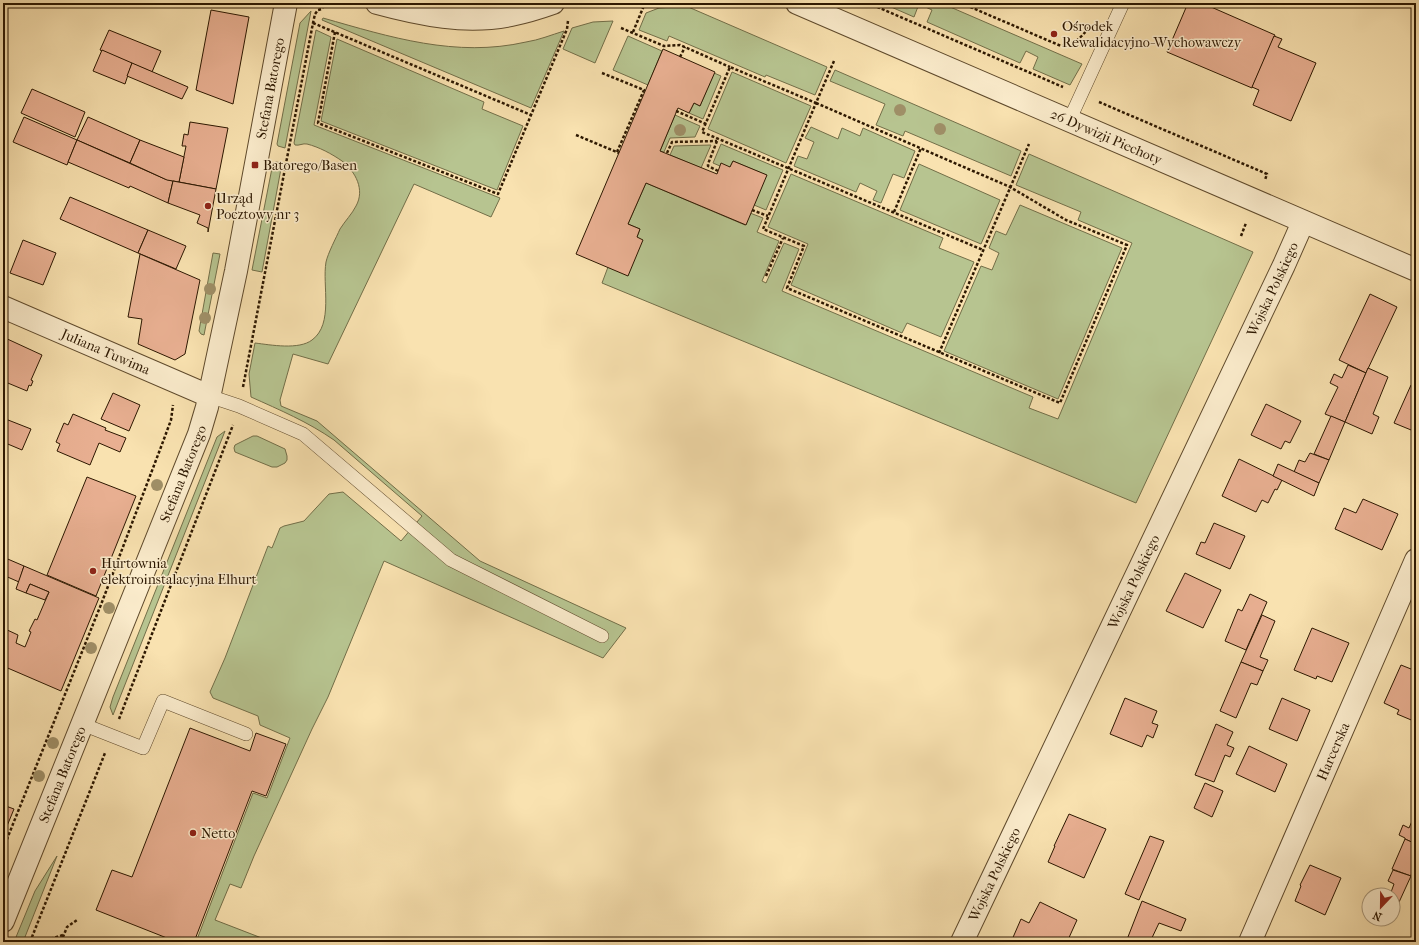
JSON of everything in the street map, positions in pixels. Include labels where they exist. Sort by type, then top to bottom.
[{"type":"street","name":"Stefana Batorego","points":[[3,921],[192,454],[204,416],[236,271],[286,3]]},
{"type":"street","points":[[377,3],[433,16],[461,19],[509,16],[553,3]]},
{"type":"street","name":"26 Dywizji Piechoty","points":[[797,3],[1416,270]]},
{"type":"street","name":"Wojska Polskiego","points":[[962,942],[1284,265],[1303,222]]},
{"type":"street","name":"Juliana Tuwima","points":[[3,307],[209,396]]},
{"type":"street","name":"Harcerska","points":[[1250,942],[1416,560]]},
{"type":"lane","points":[[1069,121],[1123,3]]},
{"type":"lane","points":[[209,396],[239,406],[308,437],[451,560],[602,636]]},
{"type":"lane","points":[[82,724],[143,748],[163,701],[246,734]]},
{"type":"path","points":[[30,942],[196,521],[239,406],[313,23],[315,14],[318,10],[322,9],[324,3]]},
{"type":"path","points":[[633,32],[645,3]]},
{"type":"path","points":[[961,3],[1061,46],[1069,45],[1080,38],[1091,23]]},
{"type":"path","points":[[335,32],[318,123],[498,194],[568,27],[568,21]]},
{"type":"path","points":[[313,23],[531,115]]},
{"type":"path","points":[[621,28],[664,46],[680,45],[730,67],[816,103],[921,148],[1010,187],[1066,220],[1127,245],[1060,403],[787,288],[804,246],[763,229],[768,216],[789,168],[816,103],[834,61]]},
{"type":"path","points":[[680,57],[685,47]]},
{"type":"path","points":[[730,67],[702,132],[983,250]]},
{"type":"path","points":[[576,135],[618,152],[644,90],[602,73]]},
{"type":"path","points":[[676,112],[706,124]]},
{"type":"path","points":[[667,153],[672,142],[718,140]]},
{"type":"path","points":[[718,140],[708,164],[708,166],[718,170]]},
{"type":"path","points":[[939,353],[1029,144]]},
{"type":"path","points":[[894,212],[921,148]]},
{"type":"path","points":[[752,210],[768,216]]},
{"type":"path","points":[[766,276],[783,238]]},
{"type":"path","points":[[3,849],[102,602],[159,453],[172,417],[174,399]]},
{"type":"path","points":[[61,942],[67,927],[77,920]]},
{"type":"path","points":[[41,942],[64,935]]},
{"type":"green space","points":[[882,3],[941,3],[1082,64],[1070,85],[1033,69],[1038,57],[1026,51],[1020,63],[927,22],[932,10],[919,4],[914,17]]},
{"type":"green space","points":[[686,6],[827,67],[815,95],[766,75],[765,77],[669,36],[667,41],[639,30],[646,13],[659,8]]},
{"type":"green space","points":[[311,11],[285,148],[278,146],[277,144],[300,23]]},
{"type":"green space","points":[[323,18],[373,32],[423,43],[474,48],[500,46],[536,40],[564,31],[531,108],[322,20]]},
{"type":"green space","points":[[613,21],[595,63],[563,49],[572,28],[593,22]]},
{"type":"green space","points":[[316,30],[331,37],[314,125],[500,198],[491,217],[414,184],[328,364],[293,354],[280,400],[281,406],[317,421],[480,561],[626,628],[603,658],[384,561],[328,697],[254,856],[241,888],[230,884],[215,920],[272,942],[196,942],[253,793],[267,798],[290,738],[260,725],[258,716],[213,698],[210,692],[225,658],[268,546],[272,548],[280,528],[304,521],[329,494],[343,492],[401,541],[422,516],[334,440],[304,422],[251,397],[249,374],[255,343],[285,346],[300,345],[312,340],[319,333],[325,314],[325,271],[327,258],[340,229],[359,200],[360,194],[358,182],[347,165],[330,153],[316,147],[306,144],[295,145],[294,143]]},
{"type":"green space","points":[[628,36],[662,51],[648,85],[613,70]]},
{"type":"green space","points":[[337,39],[484,102],[482,109],[523,126],[497,190],[321,121]]},
{"type":"green space","points":[[835,70],[1021,151],[1011,176],[905,131],[903,136],[876,125],[885,104],[830,81]]},
{"type":"green space","points":[[732,72],[811,106],[786,163],[708,129]]},
{"type":"green space","points":[[714,73],[721,76],[703,119],[689,113],[694,103],[700,106]]},
{"type":"green space","points":[[675,115],[700,126],[695,137],[670,138],[664,152],[660,151]]},
{"type":"green space","points":[[811,127],[838,139],[842,128],[860,136],[863,128],[915,151],[904,178],[893,174],[881,203],[873,200],[877,191],[860,183],[856,192],[794,166],[798,156],[807,159],[814,142],[805,138]]},
{"type":"green space","points":[[721,144],[783,170],[766,210],[754,205],[766,175],[733,161],[730,167],[720,166],[713,163]]},
{"type":"green space","points":[[711,145],[701,168],[670,155],[674,146]]},
{"type":"green space","points":[[1029,154],[1253,252],[1136,503],[602,283],[608,267],[637,237],[640,229],[628,224],[646,183],[745,225],[750,213],[763,218],[757,232],[779,241],[762,281],[766,283],[784,243],[799,249],[782,291],[1033,397],[1029,408],[1058,419],[1132,243],[1078,220],[1081,212],[1016,185]]},
{"type":"green space","points":[[273,163],[282,163],[262,272],[252,270]]},
{"type":"green space","points":[[919,164],[1000,200],[981,244],[900,210]]},
{"type":"green space","points":[[791,174],[943,238],[939,248],[974,262],[941,337],[907,323],[902,333],[791,285],[808,244],[768,227]]},
{"type":"green space","points":[[1020,205],[1122,248],[1058,399],[944,351],[981,266],[992,270],[999,253],[989,248],[996,231],[1006,235]]},
{"type":"green space","points":[[213,253],[220,254],[204,335],[199,331]]},
{"type":"green space","points":[[225,431],[113,715],[110,707],[113,697],[217,437]]},
{"type":"green space","points":[[253,436],[257,436],[285,449],[287,460],[285,463],[277,467],[272,467],[235,452],[235,445]]},
{"type":"green space","points":[[57,856],[23,942],[14,942],[35,891]]},
{"type":"building","points":[[1188,3],[1202,3],[1275,35],[1252,88],[1167,52]]},
{"type":"building","points":[[211,10],[249,17],[233,104],[196,90]]},
{"type":"building","points":[[109,30],[161,51],[152,72],[100,50]]},
{"type":"building","points":[[1274,36],[1282,39],[1278,47],[1316,63],[1291,121],[1253,105],[1259,90],[1252,87]]},
{"type":"building","points":[[663,49],[715,72],[700,106],[694,103],[689,113],[678,108],[660,151],[717,174],[721,163],[730,167],[733,161],[767,175],[746,225],[646,183],[628,224],[640,229],[637,237],[643,240],[628,276],[576,254]]},
{"type":"building","points":[[102,50],[132,63],[125,84],[93,71]]},
{"type":"building","points":[[132,63],[188,87],[182,99],[127,76]]},
{"type":"building","points":[[32,89],[85,112],[75,137],[21,113]]},
{"type":"building","points":[[24,117],[77,140],[67,165],[13,142]]},
{"type":"building","points":[[88,117],[140,140],[130,163],[77,140]]},
{"type":"building","points":[[190,122],[228,128],[216,189],[179,182],[186,146],[182,146],[184,134],[188,135]]},
{"type":"building","points":[[77,140],[165,179],[173,181],[168,203],[130,186],[129,188],[68,162]]},
{"type":"building","points":[[140,140],[184,157],[179,182],[167,180],[130,163]]},
{"type":"building","points":[[173,181],[216,189],[208,232],[208,228],[197,223],[200,215],[168,203]]},
{"type":"building","points":[[70,197],[148,230],[138,253],[60,219]]},
{"type":"building","points":[[148,230],[186,246],[176,269],[138,253]]},
{"type":"building","points":[[23,240],[56,253],[43,285],[10,273]]},
{"type":"building","points":[[140,254],[200,280],[185,354],[175,360],[138,344],[142,319],[128,317]]},
{"type":"building","points":[[1370,294],[1397,307],[1366,373],[1339,360]]},
{"type":"building","points":[[3,337],[42,355],[31,380],[33,381],[31,386],[29,385],[27,391],[3,381]]},
{"type":"building","points":[[1348,365],[1366,373],[1345,422],[1325,414],[1338,387],[1330,383],[1334,374],[1342,378]]},
{"type":"building","points":[[1368,368],[1388,377],[1373,414],[1379,417],[1372,434],[1345,422]]},
{"type":"building","points":[[1411,385],[1416,387],[1416,432],[1394,423]]},
{"type":"building","points":[[113,393],[140,405],[129,431],[101,419]]},
{"type":"building","points":[[1266,404],[1301,421],[1290,443],[1285,441],[1281,449],[1251,435]]},
{"type":"building","points":[[73,414],[106,428],[105,430],[126,438],[120,452],[99,443],[90,465],[57,451],[60,444],[56,442],[64,423],[68,425]]},
{"type":"building","points":[[1331,416],[1345,422],[1329,460],[1314,454]]},
{"type":"building","points":[[3,418],[31,429],[22,450],[3,442]]},
{"type":"building","points":[[1310,453],[1329,460],[1319,483],[1294,472],[1299,460],[1305,462]]},
{"type":"building","points":[[1239,459],[1282,480],[1277,490],[1275,489],[1268,503],[1262,500],[1256,512],[1222,496]]},
{"type":"building","points":[[1278,464],[1319,483],[1314,496],[1273,476]]},
{"type":"building","points":[[87,477],[136,496],[96,596],[47,575]]},
{"type":"building","points":[[1363,499],[1398,514],[1382,550],[1335,529],[1344,508],[1356,513]]},
{"type":"building","points":[[1214,523],[1245,536],[1230,569],[1196,554],[1201,542],[1205,543]]},
{"type":"building","points":[[3,557],[24,566],[19,582],[3,575]]},
{"type":"building","points":[[24,566],[99,598],[61,691],[3,666],[3,628],[18,635],[16,643],[25,647],[31,632],[29,631],[35,619],[37,620],[49,592],[30,584],[26,593],[16,589]]},
{"type":"building","points":[[1185,573],[1221,590],[1203,628],[1166,611]]},
{"type":"building","points":[[30,584],[49,592],[45,600],[26,593]]},
{"type":"building","points":[[1250,594],[1267,602],[1246,650],[1225,641],[1238,609],[1242,611]]},
{"type":"building","points":[[1262,615],[1275,621],[1260,657],[1268,660],[1263,671],[1241,662]]},
{"type":"building","points":[[1312,628],[1349,643],[1332,682],[1317,676],[1316,679],[1294,670]]},
{"type":"building","points":[[1241,662],[1263,671],[1257,685],[1251,683],[1236,718],[1220,711]]},
{"type":"building","points":[[1401,665],[1416,671],[1416,722],[1397,714],[1399,710],[1384,703]]},
{"type":"building","points":[[1125,698],[1157,711],[1152,723],[1158,725],[1153,738],[1147,735],[1142,747],[1110,734]]},
{"type":"building","points":[[1282,698],[1310,710],[1297,741],[1269,729]]},
{"type":"building","points":[[1216,724],[1233,732],[1227,745],[1234,748],[1230,757],[1225,755],[1214,782],[1195,775]]},
{"type":"building","name":"Netto","points":[[190,728],[250,751],[256,733],[286,744],[266,796],[252,791],[194,942],[177,942],[96,910],[112,870],[132,877]]},
{"type":"building","points":[[1249,746],[1287,764],[1275,792],[1236,774]]},
{"type":"building","points":[[1205,783],[1223,791],[1212,817],[1194,808]]},
{"type":"building","points":[[3,805],[14,809],[7,826],[3,827]]},
{"type":"building","points":[[1416,812],[1416,844],[1399,835],[1403,825],[1409,828]]},
{"type":"building","points":[[1069,814],[1106,829],[1084,878],[1048,862]]},
{"type":"building","points":[[1150,836],[1164,841],[1139,900],[1125,894]]},
{"type":"building","points":[[1405,839],[1416,844],[1416,863],[1411,876],[1392,869]]},
{"type":"building","points":[[1416,863],[1416,877],[1411,875]]},
{"type":"building","points":[[1310,865],[1341,878],[1325,915],[1295,901],[1301,886],[1300,885]]},
{"type":"building","points":[[1393,870],[1411,876],[1401,898],[1401,887],[1393,887],[1394,884],[1388,881]]},
{"type":"building","points":[[1142,901],[1186,919],[1181,931],[1159,923],[1150,942],[1126,942]]},
{"type":"building","points":[[1040,902],[1077,920],[1067,942],[1058,938],[1056,942],[1011,942],[1021,919],[1029,923]]},
{"type":"place","name":"Ośrodek Rewalidacyjno-Wychowawczy","points":[[1054,34]]},
{"type":"place","name":"Batorego/Basen","points":[[255,165]]},
{"type":"place","name":"Urząd Pocztowy nr 3","points":[[208,206]]},
{"type":"place","name":"Hurtownia elektroinstalacyjna Elhurt","points":[[93,571]]},
{"type":"place","name":"Netto","points":[[193,833]]}]
